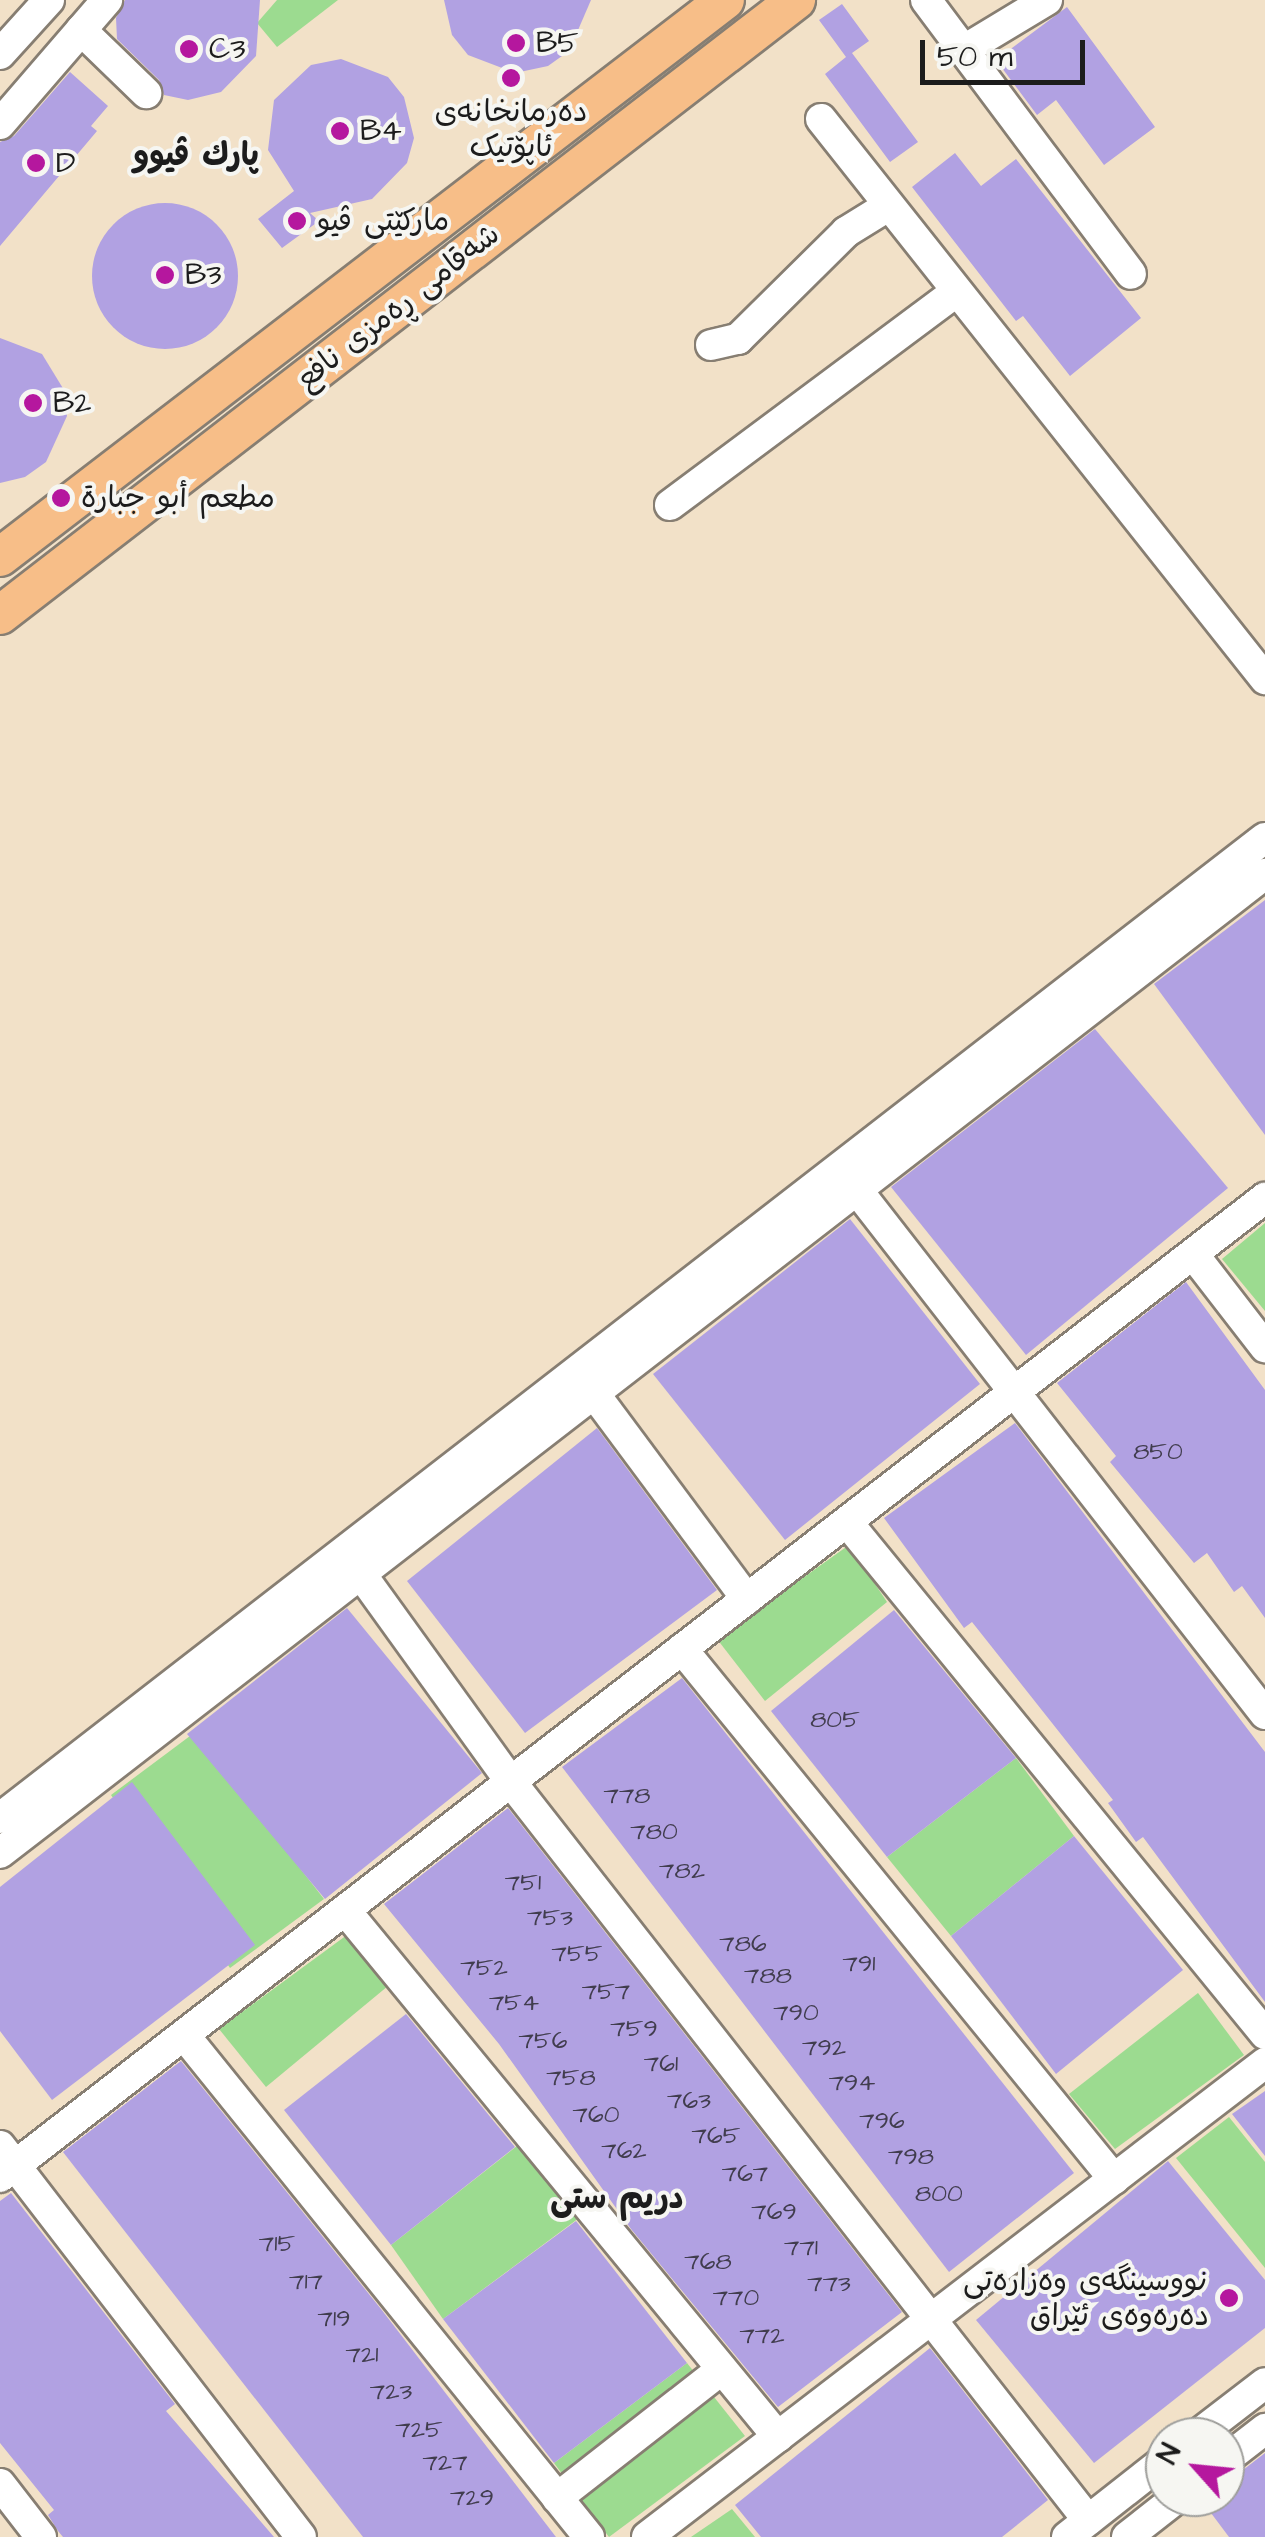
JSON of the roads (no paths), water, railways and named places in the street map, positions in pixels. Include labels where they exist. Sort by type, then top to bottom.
[{"type":"main road","name":"شەقامی ڕەمزی نافع","points":[[0,557],[725,0]]},
{"type":"main road","name":"شەقامی ڕەمزی نافع","points":[[9,602],[796,0]]},
{"type":"street","points":[[0,54],[49,0]]},
{"type":"street","points":[[0,124],[107,0]]},
{"type":"street","points":[[926,0],[1130,274]]},
{"type":"street","points":[[964,50],[1047,0]]},
{"type":"street","points":[[81,30],[146,93]]},
{"type":"street","points":[[821,118],[954,292],[1265,678]]},
{"type":"street","points":[[711,346],[738,339],[846,232],[888,206]]},
{"type":"street","points":[[670,506],[954,292]]},
{"type":"street","points":[[352,1562],[593,1392],[847,1178],[1265,838]]},
{"type":"street","points":[[0,1853],[82,1771],[847,1178],[1265,874]]},
{"type":"street","points":[[847,1178],[1265,1714]]},
{"type":"street","points":[[301,2537],[5,2163],[184,2035],[1265,1198]]},
{"type":"street","points":[[1193,1254],[1265,1347]]},
{"type":"street","points":[[593,1392],[746,1599]]},
{"type":"street","points":[[847,1522],[1265,2034]]},
{"type":"street","points":[[352,1562],[511,1782],[929,2320],[1078,2528],[1145,2475]]},
{"type":"street","points":[[682,1649],[1114,2179]]},
{"type":"street","points":[[0,1818],[82,1771]]},
{"type":"street","points":[[346,1910],[778,2437]]},
{"type":"street","points":[[184,2035],[588,2537]]},
{"type":"street","points":[[647,2537],[1265,2063]]},
{"type":"street","points":[[557,2498],[722,2369]]},
{"type":"street","points":[[1221,2417],[1265,2383]]},
{"type":"street","points":[[1245,2444],[1265,2429]]},
{"type":"street","points":[[0,2484],[41,2537]]},
{"type":"street","points":[[1131,2486],[1145,2504]]},
{"type":"street","points":[[1127,2537],[1153,2517]]},
{"type":"place","name":"B5","points":[[516,43]]},
{"type":"place","name":"C3","points":[[189,49]]},
{"type":"place","name":"دەرمانخانەی ئاپۆتیک","points":[[511,78]]},
{"type":"place","name":"B4","points":[[340,131]]},
{"type":"place","name":"D","points":[[36,163]]},
{"type":"place","name":"مارکێتی ڤیو","points":[[297,221]]},
{"type":"place","name":"B3","points":[[165,275]]},
{"type":"place","name":"B2","points":[[33,403]]},
{"type":"place","name":"مطعم أبو جبارة","points":[[61,498]]},
{"type":"place","name":"نووسینگەی وەزارەتی دەرەوەی ئێراق","points":[[1229,2298]]},
{"type":"district","name":"پارك ڤیوو","points":[[196,156]]},
{"type":"district","name":"دریم ستی","points":[[617,2199]]}]
